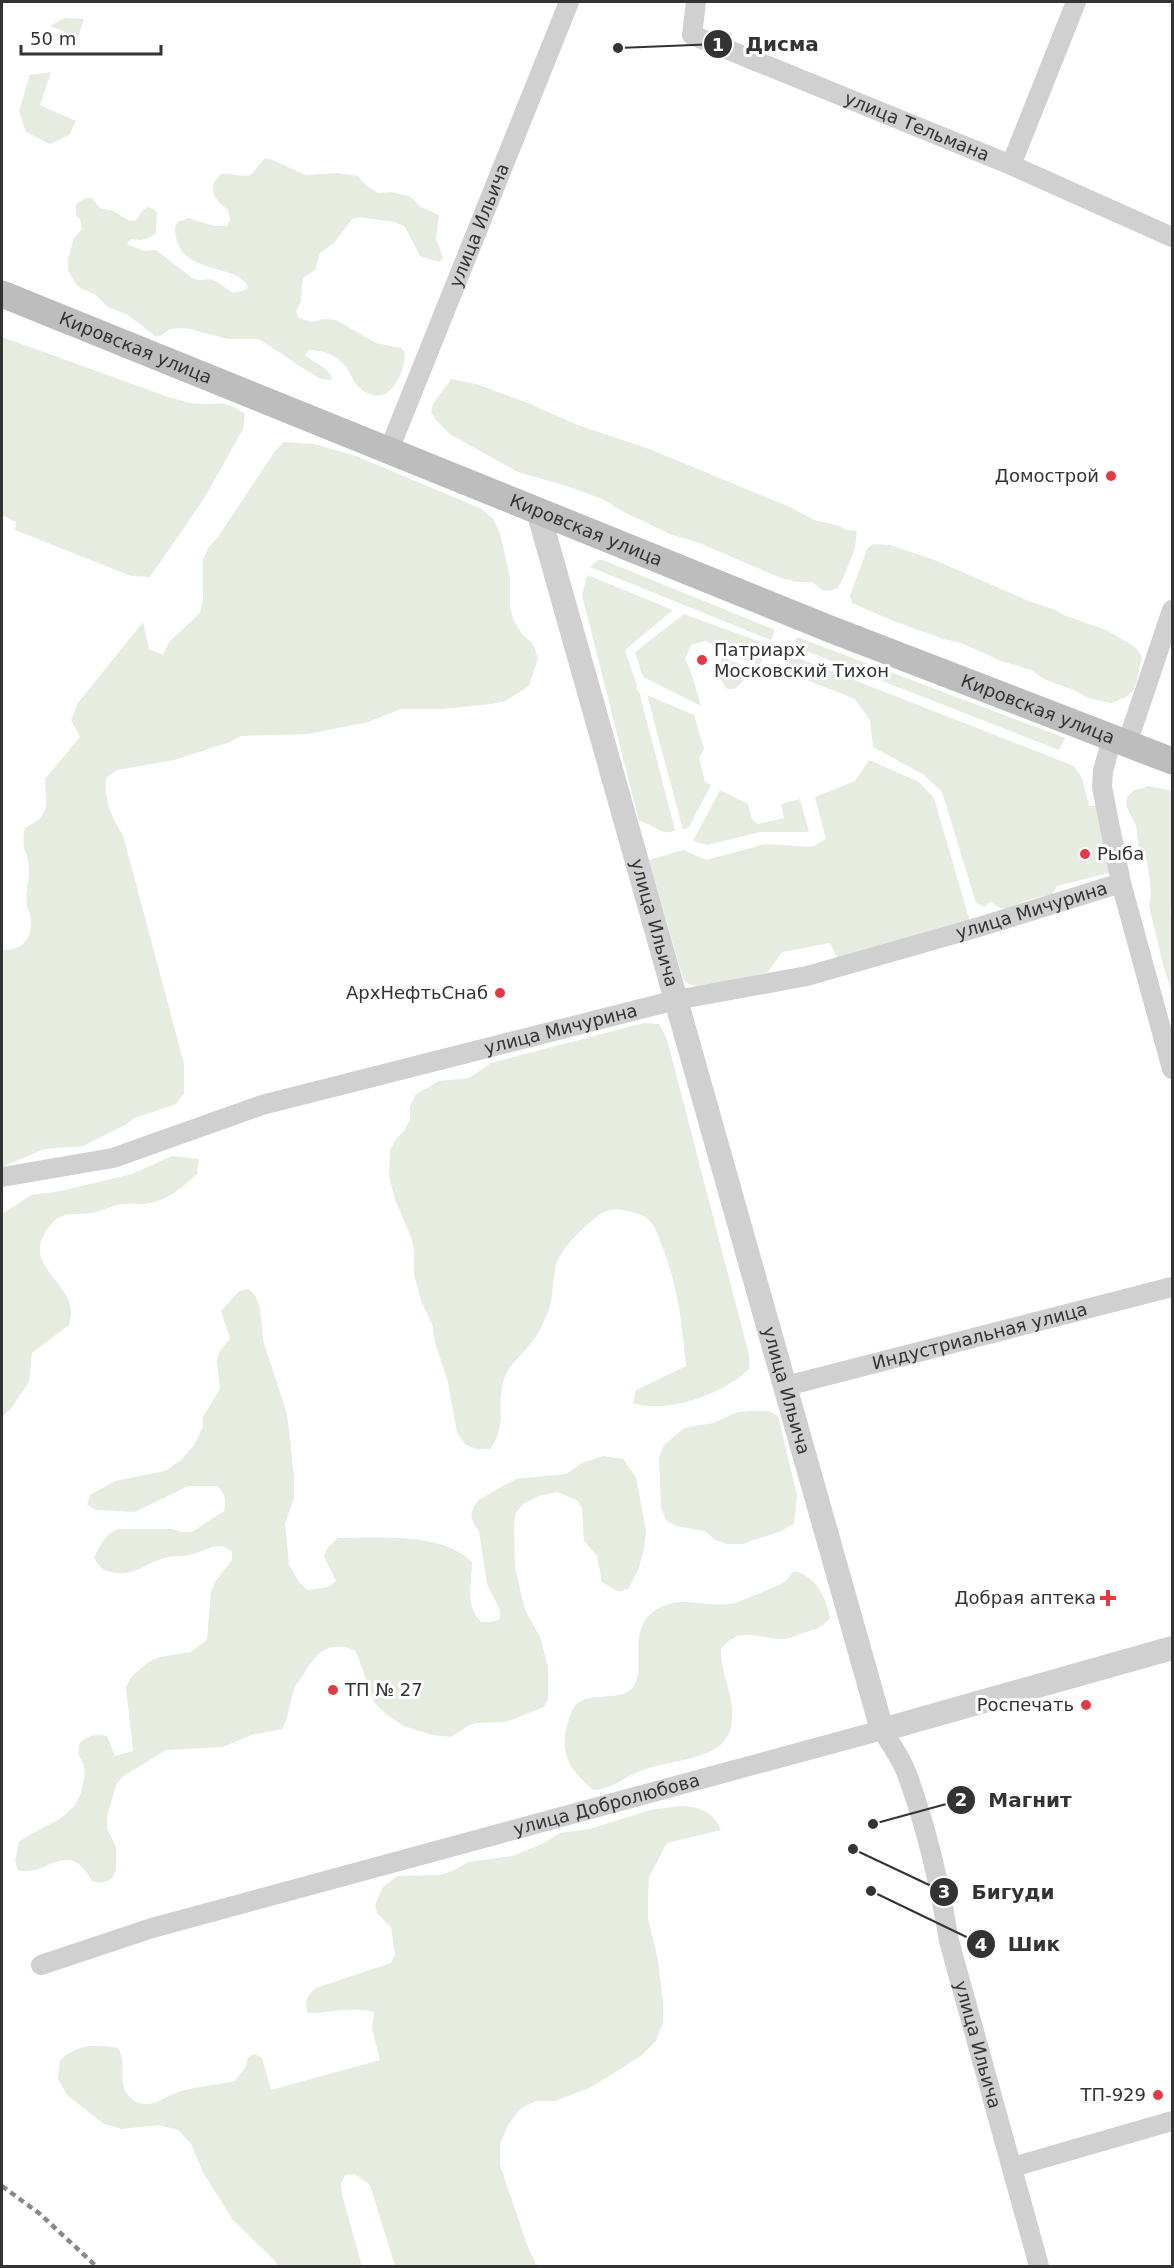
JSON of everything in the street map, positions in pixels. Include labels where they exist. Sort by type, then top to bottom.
[{"type":"main road","name":"Кировская улица","points":[[2,294],[830,629],[1173,761]]},
{"type":"street","name":"улица Ильича","points":[[389,450],[569,2]]},
{"type":"street","name":"улица Тельмана","points":[[696,2],[692,35],[1011,165],[1173,237]]},
{"type":"street","points":[[1011,165],[1076,2]]},
{"type":"street","name":"улица Ильича","points":[[538,511],[882,1730],[906,1774],[921,1821],[949,1941],[1039,2266]]},
{"type":"street","points":[[1173,610],[1120,741],[1103,771],[1102,787],[1121,883],[1173,1069]]},
{"type":"street","name":"улица Мичурина","points":[[2,1177],[113,1158],[262,1105],[676,1000],[807,976],[979,927],[1121,883]]},
{"type":"street","name":"Индустриальная улица","points":[[786,1386],[1173,1287]]},
{"type":"street","name":"улица Добролюбова","points":[[41,1965],[152,1928],[882,1730],[1173,1648]]},
{"type":"street","points":[[1013,2167],[1173,2121]]},
{"type":"shaded area","points":[[64,18],[84,19],[78,37],[50,26]]},
{"type":"shaded area","points":[[51,72],[40,105],[76,121],[69,135],[50,144],[26,132],[19,111],[30,75]]},
{"type":"shaded area","points":[[264,159],[270,159],[306,175],[338,173],[358,176],[378,193],[391,192],[411,197],[421,207],[439,215],[436,239],[443,258],[439,262],[420,256],[405,227],[395,222],[358,217],[352,219],[334,243],[320,253],[315,270],[304,277],[302,283],[301,301],[296,312],[299,318],[312,322],[324,319],[336,320],[376,343],[401,348],[405,353],[403,367],[388,392],[374,395],[364,391],[356,384],[342,363],[325,352],[309,350],[305,355],[325,368],[332,380],[321,379],[259,339],[228,339],[186,328],[170,329],[160,336],[155,336],[128,315],[108,307],[96,295],[80,288],[68,270],[68,259],[74,238],[82,229],[80,219],[76,215],[76,204],[85,198],[92,198],[100,208],[113,211],[130,221],[136,220],[148,207],[154,209],[157,214],[156,233],[144,239],[131,239],[127,244],[144,251],[156,250],[192,278],[211,279],[233,293],[245,290],[248,286],[241,278],[194,261],[184,254],[178,243],[175,227],[178,222],[189,218],[214,226],[227,226],[230,220],[228,210],[214,194],[216,179],[221,174],[251,175]]},
{"type":"shaded area","points":[[2,337],[171,398],[196,404],[232,406],[245,414],[243,429],[205,497],[150,577],[131,576],[15,530],[16,522],[2,515]]},
{"type":"shaded area","points":[[451,379],[476,384],[528,403],[575,424],[649,449],[790,507],[814,520],[857,531],[855,548],[842,581],[837,588],[830,591],[822,590],[812,582],[797,582],[781,578],[697,542],[672,535],[602,499],[518,472],[451,435],[435,419],[431,412],[433,404]]},
{"type":"shaded area","points":[[284,442],[314,444],[356,456],[482,509],[493,519],[500,533],[510,577],[510,607],[514,621],[522,634],[533,644],[538,658],[529,686],[505,701],[492,704],[441,709],[401,709],[368,722],[308,734],[241,736],[230,742],[174,760],[117,770],[106,778],[109,808],[123,835],[184,1064],[184,1093],[176,1104],[135,1118],[83,1146],[44,1149],[2,1167],[2,950],[20,946],[28,938],[30,932],[31,919],[27,907],[29,868],[23,841],[25,828],[43,814],[46,802],[45,779],[80,737],[71,720],[78,703],[143,622],[149,649],[163,655],[169,642],[200,613],[203,599],[203,560],[208,548],[218,537],[275,451]]},
{"type":"shaded area","points":[[873,544],[890,545],[932,559],[1031,602],[1106,630],[1129,643],[1138,650],[1142,657],[1132,692],[1111,703],[1088,698],[1044,679],[1031,670],[1001,661],[961,643],[943,639],[891,620],[852,603],[850,596],[867,549]]},
{"type":"shaded area","points":[[598,560],[603,560],[775,630],[771,640],[590,567]]},
{"type":"shaded area","points":[[587,575],[673,610],[625,650],[637,686],[636,690],[639,691],[675,830],[671,832],[662,831],[639,821],[582,595]]},
{"type":"shaded area","points":[[684,614],[769,645],[760,665],[720,653],[714,645],[705,641],[691,645],[685,659],[701,706],[643,677],[635,652]]},
{"type":"shaded area","points":[[797,637],[1065,738],[1059,750],[793,646]]},
{"type":"shaded area","points":[[790,655],[1074,766],[1082,778],[1089,806],[1097,806],[1113,872],[1057,886],[1052,894],[1030,899],[1010,908],[999,907],[991,902],[984,907],[976,903],[942,792],[924,775],[873,747],[870,720],[855,699],[784,671]]},
{"type":"shaded area","points":[[721,657],[756,670],[734,689],[727,689],[716,672],[721,664]]},
{"type":"shaded area","points":[[647,695],[694,715],[704,749],[699,758],[705,782],[711,785],[689,827],[683,830]]},
{"type":"shaded area","points":[[869,760],[919,782],[934,798],[970,922],[838,960],[830,943],[782,952],[768,972],[725,984],[702,986],[684,981],[649,860],[683,850],[706,860],[766,844],[812,847],[826,839],[815,797],[855,781]]},
{"type":"shaded area","points":[[1149,786],[1172,791],[1172,903],[1170,912],[1172,993],[1149,906],[1151,891],[1147,861],[1139,848],[1136,826],[1126,805],[1127,797],[1133,791]]},
{"type":"shaded area","points":[[720,790],[748,804],[752,819],[758,824],[784,818],[781,804],[800,799],[809,832],[760,832],[707,845],[693,841]]},
{"type":"shaded area","points":[[644,1023],[659,1024],[667,1039],[749,1355],[749,1369],[711,1394],[678,1404],[647,1406],[633,1403],[636,1390],[686,1366],[681,1320],[672,1275],[652,1223],[645,1217],[628,1211],[607,1211],[586,1225],[560,1256],[555,1269],[550,1305],[545,1319],[535,1337],[509,1369],[504,1379],[499,1431],[496,1440],[490,1449],[476,1449],[465,1444],[457,1433],[448,1382],[434,1339],[433,1326],[422,1303],[414,1275],[414,1249],[411,1237],[396,1202],[389,1177],[390,1151],[410,1120],[410,1107],[415,1095],[439,1081],[469,1078],[491,1063]]},
{"type":"shaded area","points":[[172,1156],[199,1159],[197,1174],[169,1196],[150,1203],[119,1205],[91,1213],[62,1216],[53,1222],[43,1236],[40,1248],[42,1259],[68,1300],[71,1311],[69,1325],[32,1353],[29,1382],[13,1406],[2,1417],[2,1214],[31,1195],[61,1191],[132,1174]]},
{"type":"shaded area","points":[[249,1289],[256,1297],[260,1308],[263,1340],[287,1414],[294,1476],[294,1497],[285,1524],[289,1565],[300,1583],[308,1590],[328,1587],[336,1581],[324,1556],[328,1547],[338,1538],[427,1541],[459,1552],[472,1562],[470,1594],[472,1608],[481,1622],[500,1619],[500,1610],[487,1584],[479,1531],[471,1515],[474,1506],[480,1499],[516,1479],[566,1474],[582,1463],[603,1456],[623,1459],[636,1477],[646,1530],[644,1550],[638,1570],[629,1588],[619,1592],[602,1582],[597,1556],[584,1541],[582,1508],[578,1501],[558,1492],[539,1496],[522,1505],[516,1513],[514,1523],[515,1568],[525,1610],[540,1637],[548,1667],[548,1699],[544,1707],[506,1722],[476,1723],[451,1737],[432,1735],[404,1726],[387,1715],[374,1702],[356,1651],[338,1646],[331,1647],[314,1659],[296,1685],[282,1729],[251,1735],[223,1747],[166,1750],[122,1777],[116,1785],[107,1817],[107,1828],[116,1847],[116,1870],[112,1879],[101,1883],[92,1881],[83,1868],[74,1861],[65,1860],[38,1869],[18,1870],[15,1861],[19,1842],[64,1816],[78,1800],[84,1775],[84,1766],[79,1755],[80,1744],[83,1740],[97,1735],[107,1736],[115,1756],[133,1751],[126,1688],[129,1680],[150,1661],[190,1652],[207,1640],[211,1592],[215,1582],[232,1560],[232,1551],[223,1547],[214,1547],[193,1554],[164,1558],[129,1573],[105,1570],[94,1557],[109,1534],[118,1529],[172,1529],[192,1532],[224,1511],[224,1494],[220,1489],[217,1486],[188,1486],[135,1512],[96,1510],[87,1505],[90,1495],[115,1481],[165,1471],[181,1460],[194,1445],[203,1427],[203,1417],[220,1389],[217,1362],[219,1353],[230,1338],[221,1311],[239,1291]]},
{"type":"shaded area","points":[[769,1411],[778,1416],[797,1495],[794,1524],[743,1544],[728,1544],[715,1540],[705,1531],[676,1526],[666,1520],[661,1508],[659,1458],[663,1446],[684,1428],[713,1423],[738,1412]]},
{"type":"shaded area","points":[[794,1571],[808,1577],[819,1588],[830,1618],[820,1627],[789,1638],[774,1639],[743,1635],[729,1641],[721,1649],[721,1659],[732,1709],[730,1731],[726,1739],[715,1749],[706,1753],[640,1771],[606,1788],[593,1790],[584,1782],[572,1767],[565,1750],[566,1731],[571,1713],[581,1701],[594,1697],[623,1694],[633,1687],[637,1679],[639,1636],[648,1616],[659,1608],[677,1602],[722,1605],[735,1603],[786,1581]]},
{"type":"shaded area","points":[[680,1806],[705,1811],[710,1814],[721,1830],[667,1843],[649,1877],[648,1918],[658,1960],[663,2002],[663,2022],[656,2041],[642,2055],[592,2087],[555,2101],[536,2101],[520,2109],[508,2125],[500,2144],[500,2165],[527,2245],[536,2264],[540,2266],[395,2266],[370,2185],[354,2174],[345,2175],[341,2184],[362,2266],[278,2266],[232,2219],[203,2172],[191,2144],[178,2130],[159,2125],[122,2129],[104,2124],[67,2095],[58,2079],[60,2060],[87,2046],[118,2048],[122,2059],[126,2092],[134,2101],[145,2104],[155,2103],[186,2090],[235,2081],[246,2066],[248,2057],[255,2054],[262,2058],[271,2090],[380,2060],[372,2029],[374,2012],[350,2010],[308,2013],[306,2002],[308,1996],[316,1988],[391,1963],[395,1955],[391,1927],[377,1913],[375,1905],[382,1888],[397,1876],[440,1875],[469,1862],[512,1856],[542,1844],[560,1833],[590,1829],[650,1810]]},
{"type":"railway","points":[[2,2186],[40,2214],[96,2266]]},
{"type":"place","name":"Дисма","points":[[618,48]]},
{"type":"place","name":"Домострой","points":[[1111,476]]},
{"type":"place","name":"Патриарх Московский Тихон","points":[[702,660]]},
{"type":"place","name":"Рыба","points":[[1085,854]]},
{"type":"place","name":"АрхНефтьСнаб","points":[[500,993]]},
{"type":"place","name":"Добрая аптека","points":[[1108,1598]]},
{"type":"place","name":"ТП № 27","points":[[333,1690]]},
{"type":"place","name":"Роспечать","points":[[1086,1705]]},
{"type":"place","name":"Магнит","points":[[873,1824]]},
{"type":"place","name":"Бигуди","points":[[853,1849]]},
{"type":"place","name":"Шик","points":[[871,1891]]},
{"type":"place","name":"ТП-929","points":[[1158,2095]]}]
